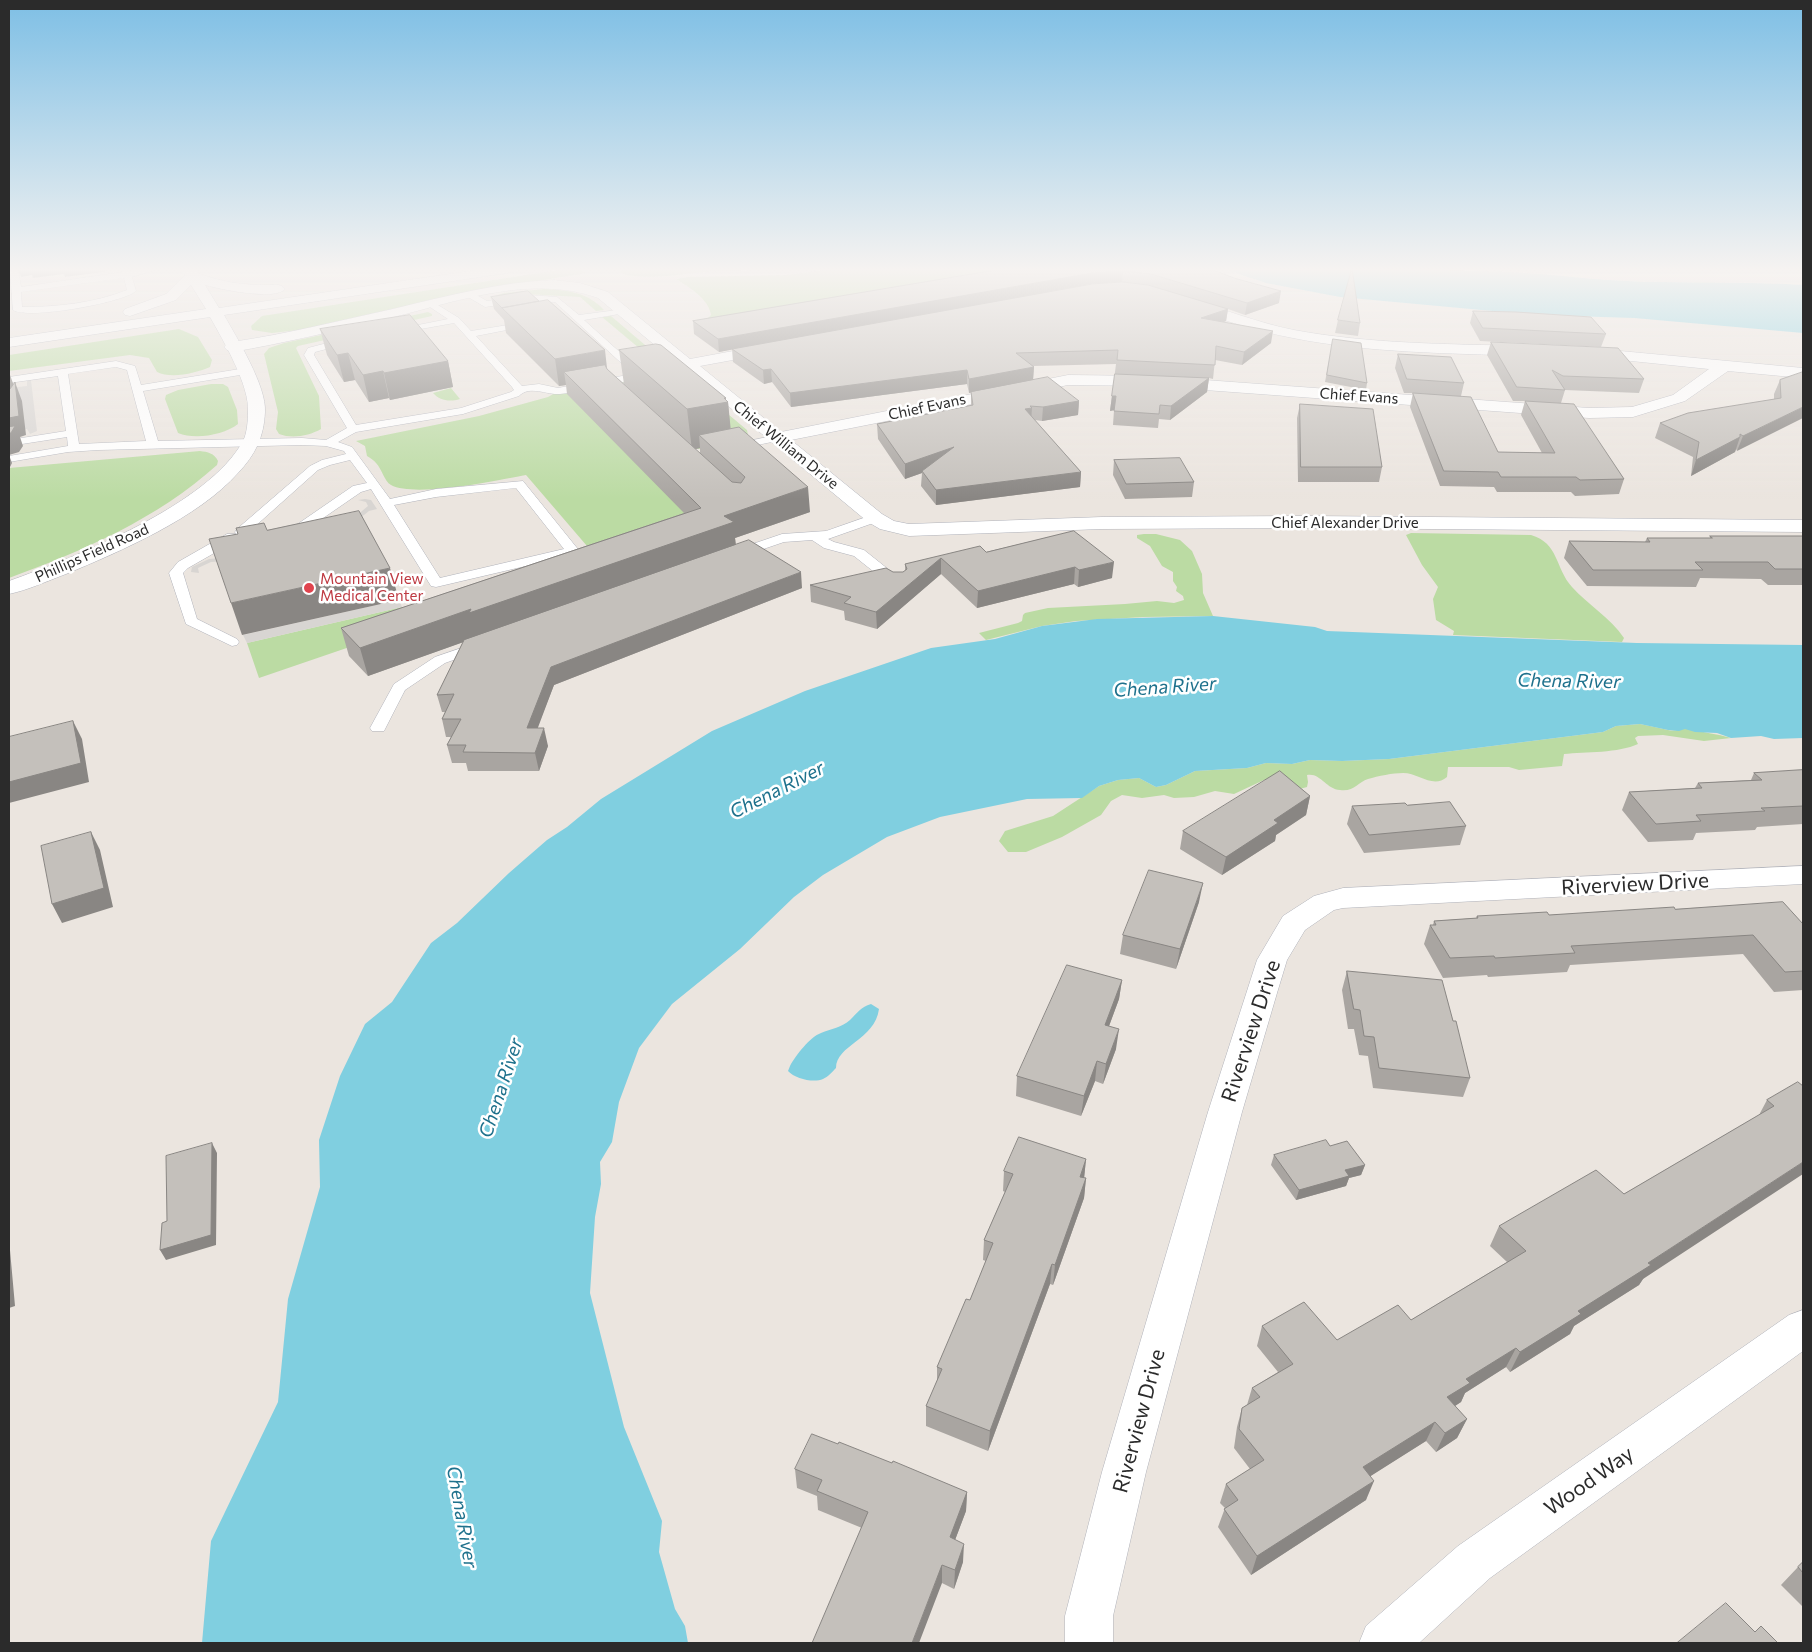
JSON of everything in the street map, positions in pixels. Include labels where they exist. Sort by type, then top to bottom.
[{"type":"street","name":"Chief William Drive","points":[[232,347],[244,345]]},
{"type":"street","name":"Chief William Drive","points":[[664,345],[876,518]]},
{"type":"street","points":[[1388,345],[1544,352]]},
{"type":"street","name":"Phillips Field Road","points":[[9,588],[99,552],[162,520],[215,484],[239,461],[252,443],[257,423],[257,412],[246,372],[232,347]]},
{"type":"street","points":[[687,364],[783,347]]},
{"type":"street","points":[[1574,353],[1655,358],[1803,373]]},
{"type":"street","name":"Chief Evans","points":[[777,438],[989,394],[1068,380],[1160,382],[1589,413],[1633,412],[1679,398],[1724,366]]},
{"type":"street","name":"Chief Alexander Drive","points":[[876,518],[909,530],[1102,523],[1296,522],[1803,526]]},
{"type":"street","name":"Riverview Drive","points":[[1089,1643],[1089,1616],[1124,1472],[1224,1112],[1272,960],[1294,923],[1324,903],[1343,898],[1803,875]]},
{"type":"street","name":"Wood Way","points":[[1383,1643],[1474,1562],[1803,1328]]},
{"type":"lane","points":[[325,345],[312,350],[309,354],[353,429]]},
{"type":"lane","points":[[480,345],[519,390]]},
{"type":"lane","points":[[328,444],[353,429],[463,411],[508,398],[519,390],[538,387],[558,391],[625,379],[642,372],[608,345]]},
{"type":"lane","points":[[9,380],[116,364],[125,365],[131,368],[153,445]]},
{"type":"lane","points":[[671,367],[687,364]]},
{"type":"lane","points":[[63,372],[74,448]]},
{"type":"lane","points":[[138,389],[246,372]]},
{"type":"lane","points":[[9,443],[72,433]]},
{"type":"lane","points":[[722,449],[777,438]]},
{"type":"lane","points":[[9,459],[74,448],[216,442],[310,442],[338,445],[348,449],[351,456],[387,503],[436,583],[572,551],[519,484],[436,493],[387,503]]},
{"type":"lane","points":[[232,642],[191,621],[176,573],[182,565],[241,532],[314,468],[326,462],[351,456]]},
{"type":"lane","points":[[285,537],[297,532],[357,489],[374,485]]},
{"type":"lane","points":[[726,558],[782,538],[828,535],[876,518]]},
{"type":"lane","points":[[241,532],[265,534]]},
{"type":"lane","points":[[813,535],[830,545],[859,553],[898,584]]},
{"type":"lane","points":[[211,550],[232,552]]},
{"type":"lane","points":[[378,728],[399,687],[440,660],[496,640]]},
{"type":"green space","points":[[74,345],[203,345],[212,360],[210,367],[184,374],[169,375],[157,372],[149,358],[130,355],[9,371],[9,355]]},
{"type":"green space","points":[[278,345],[302,345],[296,348],[319,396],[321,429],[300,436],[279,434],[276,429],[278,412],[264,354],[269,348]]},
{"type":"green space","points":[[635,345],[645,345],[658,356],[658,364]]},
{"type":"green space","points":[[678,372],[747,430],[748,435],[702,449],[696,449],[654,378],[570,393],[788,497],[259,678],[247,643],[402,607],[404,610],[593,553],[526,475],[457,487],[418,490],[403,489],[389,483],[374,461],[367,456],[365,446],[356,441],[479,416],[548,397],[555,393]]},
{"type":"green space","points":[[211,384],[223,384],[228,387],[237,410],[238,424],[217,434],[193,436],[178,433],[165,399],[166,395],[178,390]]},
{"type":"green space","points":[[451,388],[460,399],[445,400],[433,393]]},
{"type":"green space","points":[[200,451],[208,452],[215,456],[218,461],[217,465],[170,502],[92,545],[9,578],[9,468]]},
{"type":"green space","points":[[1411,533],[1531,535],[1540,539],[1552,550],[1572,587],[1612,624],[1624,638],[1622,642],[1453,635],[1454,631],[1436,620],[1433,599],[1438,587],[1422,565],[1406,535]]},
{"type":"green space","points":[[1156,534],[1180,540],[1192,551],[1202,574],[1203,593],[1213,616],[1143,617],[1076,621],[1042,626],[986,640],[979,633],[1018,623],[1022,621],[1025,613],[1048,608],[1157,601],[1174,603],[1184,600],[1183,596],[1176,591],[1177,587],[1173,581],[1173,572],[1162,566],[1150,546],[1137,538],[1137,535]]},
{"type":"green space","points":[[1640,724],[1671,730],[1688,729],[1731,738],[1704,741],[1663,735],[1638,736],[1635,738],[1638,744],[1630,747],[1612,751],[1564,754],[1562,766],[1519,770],[1509,767],[1448,767],[1447,777],[1442,780],[1431,781],[1403,773],[1364,780],[1349,790],[1335,789],[1316,776],[1307,775],[1307,787],[1296,790],[1274,780],[1264,780],[1234,794],[1215,791],[1194,797],[1174,798],[1164,795],[1142,798],[1122,795],[1111,801],[1101,815],[1062,837],[1026,852],[1008,852],[999,841],[1005,831],[1053,816],[1099,786],[1118,780],[1139,778],[1156,787],[1166,785],[1195,771],[1247,768],[1266,763],[1292,764],[1310,760],[1389,759],[1603,732],[1616,726]]},
{"type":"shaded area","points":[[31,380],[37,431],[30,434],[27,429],[9,432],[9,388],[27,386],[27,381]]},
{"type":"shaded area","points":[[358,500],[371,500],[377,509],[369,511],[334,539],[315,549],[291,557],[286,552],[231,563],[225,563],[226,561],[211,562],[198,568],[199,573],[191,572],[192,567],[209,559],[245,556],[290,545],[301,550],[312,547],[332,536],[368,506],[366,502]]},
{"type":"shaded area","points":[[399,600],[402,607],[247,643],[243,635]]},
{"type":"water","name":"Chena River","points":[[1213,616],[1315,627],[1327,631],[1637,643],[1803,645],[1803,738],[1774,739],[1761,736],[1731,738],[1717,733],[1695,732],[1685,729],[1679,731],[1668,730],[1640,724],[1616,726],[1603,732],[1389,759],[1310,760],[1292,764],[1266,763],[1247,768],[1195,771],[1166,785],[1156,787],[1139,778],[1118,780],[1099,786],[1082,798],[1027,799],[940,817],[887,837],[823,875],[794,897],[740,949],[672,1004],[639,1048],[619,1102],[612,1142],[600,1162],[601,1184],[595,1217],[590,1293],[624,1427],[662,1521],[659,1552],[675,1609],[685,1626],[688,1643],[202,1643],[211,1541],[278,1402],[288,1299],[320,1187],[319,1140],[340,1076],[365,1024],[392,1002],[431,943],[457,923],[509,873],[547,840],[567,827],[601,799],[712,731],[805,691],[931,648],[995,639],[1042,626],[1097,619]]},
{"type":"water","points":[[871,1004],[879,1009],[871,1028],[842,1053],[836,1068],[828,1076],[819,1080],[810,1080],[795,1076],[788,1071],[796,1057],[812,1038],[844,1024]]},
{"type":"building","points":[[331,345],[435,345],[448,361],[363,375],[348,353],[337,355]]},
{"type":"building","points":[[541,345],[599,345],[605,350],[555,359]]},
{"type":"building","points":[[661,345],[726,398],[724,398],[728,402],[687,409],[619,350]]},
{"type":"building","points":[[754,345],[1254,345],[1244,352],[1216,346],[1215,365],[1117,360],[1118,350],[1016,353],[1034,367],[969,379],[967,370],[790,393],[771,369],[763,370],[732,349]]},
{"type":"building","points":[[1332,345],[1361,345],[1367,383],[1327,375]]},
{"type":"building","points":[[1493,345],[1618,348],[1644,379],[1563,376],[1552,370],[1565,390],[1517,387]]},
{"type":"building","points":[[1398,354],[1451,357],[1464,383],[1407,379]]},
{"type":"building","points":[[605,365],[607,369],[732,482],[741,483],[745,477],[699,435],[739,427],[808,487],[724,516],[734,522],[469,613],[471,609],[360,648],[341,628],[701,508],[564,372]]},
{"type":"building","points":[[1803,372],[1803,407],[1743,436],[1740,434],[1740,437],[1696,460],[1699,442],[1660,423],[1688,413],[1781,398],[1780,380]]},
{"type":"building","points":[[1115,374],[1209,378],[1171,406],[1160,405],[1159,414],[1114,411],[1116,396],[1112,396]]},
{"type":"building","points":[[1048,377],[1079,401],[1043,407],[1030,406],[1032,408],[1025,409],[1081,472],[936,490],[922,471],[954,447],[905,464],[877,424],[973,405],[971,392]]},
{"type":"building","points":[[9,378],[10,389],[15,382],[19,416],[9,418]]},
{"type":"building","points":[[1413,393],[1471,397],[1498,452],[1555,453],[1525,401],[1574,404],[1624,479],[1580,480],[1576,477],[1501,477],[1498,472],[1444,471]]},
{"type":"building","points":[[1300,404],[1373,409],[1382,467],[1301,467]]},
{"type":"building","points":[[15,426],[11,433],[9,433],[9,427]]},
{"type":"building","points":[[1180,458],[1194,482],[1126,484],[1114,460]]},
{"type":"building","points":[[359,511],[390,568],[231,603],[209,539],[238,534],[236,528],[264,523],[267,530]]},
{"type":"building","points":[[1074,531],[1114,562],[1079,570],[1075,567],[978,591],[941,558],[876,612],[844,603],[851,597],[810,585],[886,568],[893,572],[903,572],[907,569],[905,564],[980,546],[986,552]]},
{"type":"building","points":[[1710,536],[1803,536],[1803,569],[1775,569],[1768,562],[1695,562],[1703,570],[1593,570],[1569,541],[1650,542],[1647,538],[1712,538]]},
{"type":"building","points":[[749,540],[801,572],[551,667],[527,728],[544,728],[535,753],[463,752],[466,745],[447,745],[461,719],[442,719],[454,694],[437,695],[464,640]]},
{"type":"building","points":[[73,721],[81,763],[9,782],[9,737]]},
{"type":"building","points":[[1803,770],[1803,806],[1761,808],[1765,811],[1696,815],[1701,821],[1656,824],[1629,792],[1702,788],[1698,783],[1762,780],[1754,773]]},
{"type":"building","points":[[1280,771],[1310,796],[1274,820],[1278,823],[1226,857],[1183,831]]},
{"type":"building","points":[[1450,802],[1466,826],[1369,835],[1352,806],[1405,803],[1407,805]]},
{"type":"building","points":[[91,832],[104,888],[52,904],[41,846]]},
{"type":"building","points":[[1149,870],[1203,883],[1180,949],[1123,935]]},
{"type":"building","points":[[1783,902],[1803,924],[1803,971],[1785,972],[1753,935],[1571,946],[1575,953],[1495,958],[1494,956],[1450,958],[1430,925],[1436,925],[1434,921],[1478,918],[1477,916],[1547,912],[1549,915]]},
{"type":"building","points":[[1067,965],[1122,980],[1105,1025],[1119,1029],[1106,1064],[1097,1061],[1084,1096],[1017,1076]]},
{"type":"building","points":[[1347,971],[1442,980],[1453,1021],[1456,1021],[1470,1078],[1379,1068],[1374,1037],[1364,1036],[1360,1010],[1354,1009]]},
{"type":"building","points":[[1798,1082],[1803,1086],[1803,1162],[1648,1263],[1651,1265],[1578,1311],[1581,1314],[1520,1352],[1516,1348],[1466,1379],[1470,1383],[1447,1397],[1467,1419],[1445,1433],[1435,1422],[1363,1467],[1374,1481],[1257,1556],[1224,1509],[1238,1500],[1226,1484],[1264,1460],[1239,1429],[1242,1408],[1260,1397],[1252,1388],[1293,1364],[1262,1326],[1304,1302],[1337,1340],[1398,1305],[1411,1320],[1526,1251],[1499,1226],[1596,1170],[1624,1194],[1774,1106],[1767,1100]]},
{"type":"building","points":[[1019,1137],[1086,1159],[1080,1177],[1086,1178],[1055,1265],[1052,1264],[990,1431],[926,1406],[942,1369],[937,1367],[966,1299],[970,1300],[993,1243],[984,1240],[1013,1174],[1004,1171]]},
{"type":"building","points":[[1326,1140],[1330,1146],[1347,1141],[1365,1165],[1345,1170],[1349,1176],[1299,1190],[1274,1155]]},
{"type":"building","points":[[212,1143],[211,1235],[160,1250],[162,1223],[167,1221],[166,1156]]},
{"type":"building","points":[[812,1434],[838,1444],[839,1442],[892,1463],[893,1461],[967,1492],[950,1537],[964,1544],[955,1570],[942,1565],[912,1643],[812,1643],[868,1512],[817,1491],[822,1480],[795,1469]]},
{"type":"building","points":[[1803,1562],[1803,1573],[1798,1567]]},
{"type":"building","points":[[1726,1603],[1755,1632],[1761,1626],[1778,1643],[1677,1643]]},
{"type":"place","name":"Mountain View Medical Center","points":[[309,588]]}]
